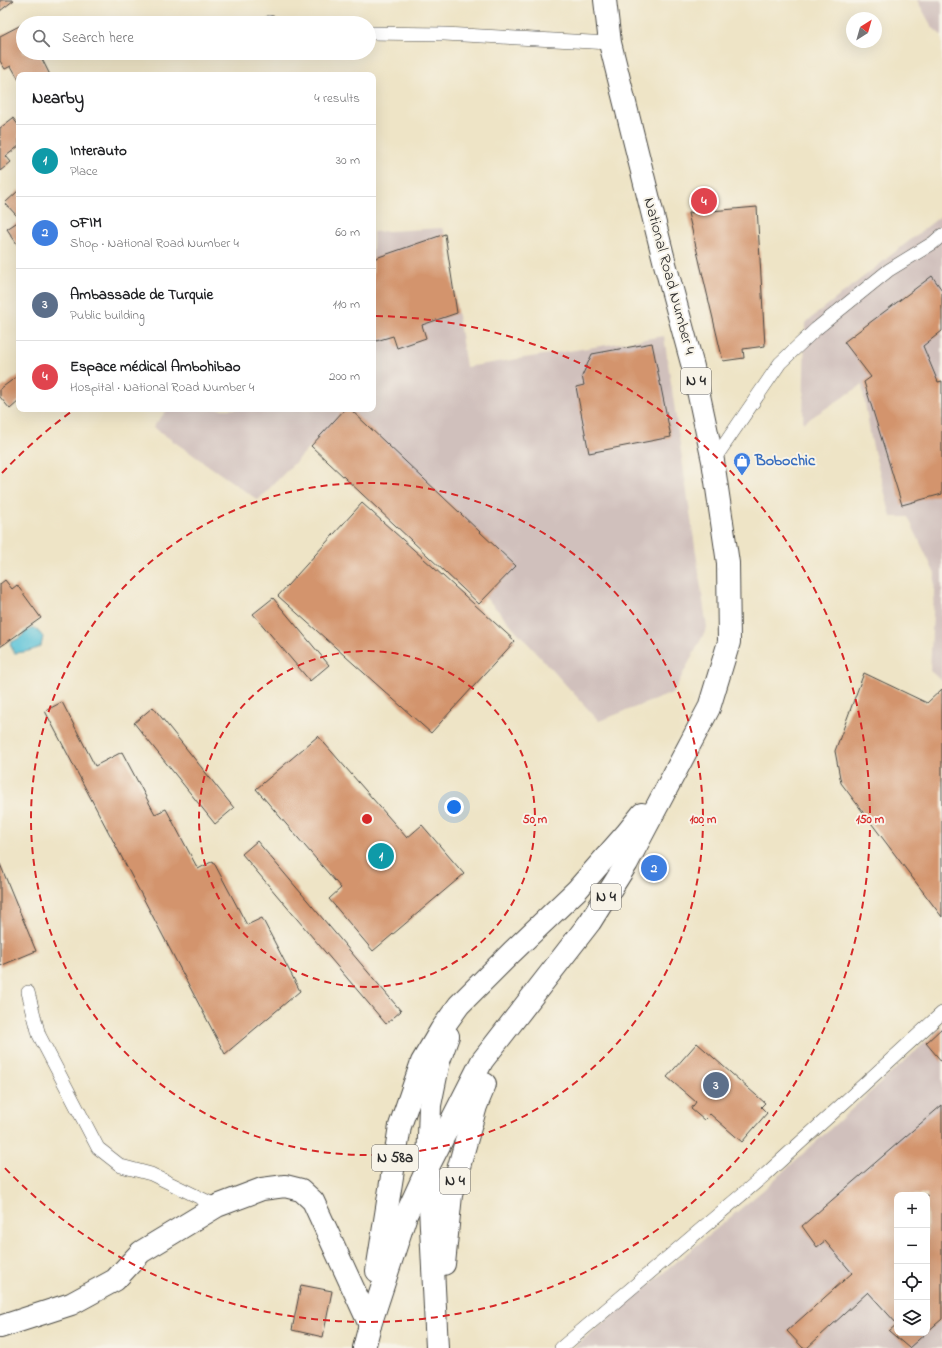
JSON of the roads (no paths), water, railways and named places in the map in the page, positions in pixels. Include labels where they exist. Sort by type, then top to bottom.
[{"type":"main road","name":"National Road Number 4","points":[[605,0],[610,43],[665,264],[693,367],[713,461],[728,563],[729,642],[709,708],[682,760]]},
{"type":"main road","name":"N 4","points":[[437,1348],[428,1168],[430,1105],[439,1061],[459,1005],[577,890],[626,834],[682,760]]},
{"type":"main road","name":"N 4","points":[[441,1348],[445,1255],[451,1194],[476,1106],[512,1022],[590,922],[627,863],[682,760]]},
{"type":"main road","name":"N 58a","points":[[370,1325],[400,1126],[422,1062],[441,1030],[459,1005]]},
{"type":"main road","points":[[428,1168],[482,1061],[512,1022]]},
{"type":"main road","name":"N 58a","points":[[364,1348],[370,1325],[406,1215],[428,1168]]},
{"type":"main road","points":[[0,1327],[71,1304],[115,1280],[141,1252],[217,1206],[262,1189],[285,1186],[301,1190],[314,1201],[370,1325]]},
{"type":"lane","points":[[376,32],[444,34],[610,43]]},
{"type":"lane","points":[[713,461],[780,363],[816,329],[889,270],[939,240]]},
{"type":"lane","points":[[28,992],[39,1035],[98,1148],[121,1166],[151,1174],[217,1206]]},
{"type":"lane","points":[[561,1348],[766,1174],[942,1013]]},
{"type":"water","points":[[33,628],[43,637],[41,646],[25,652],[14,653],[10,643]]},
{"type":"place","name":"Espace médical Ambohibao","points":[[704,201]]},
{"type":"place","name":"Bobochic","points":[[742,476]]},
{"type":"place","name":"Interauto","points":[[381,856]]},
{"type":"place","name":"OFIM","points":[[654,868]]},
{"type":"place","name":"Ambassade de Turquie","points":[[716,1085]]}]
